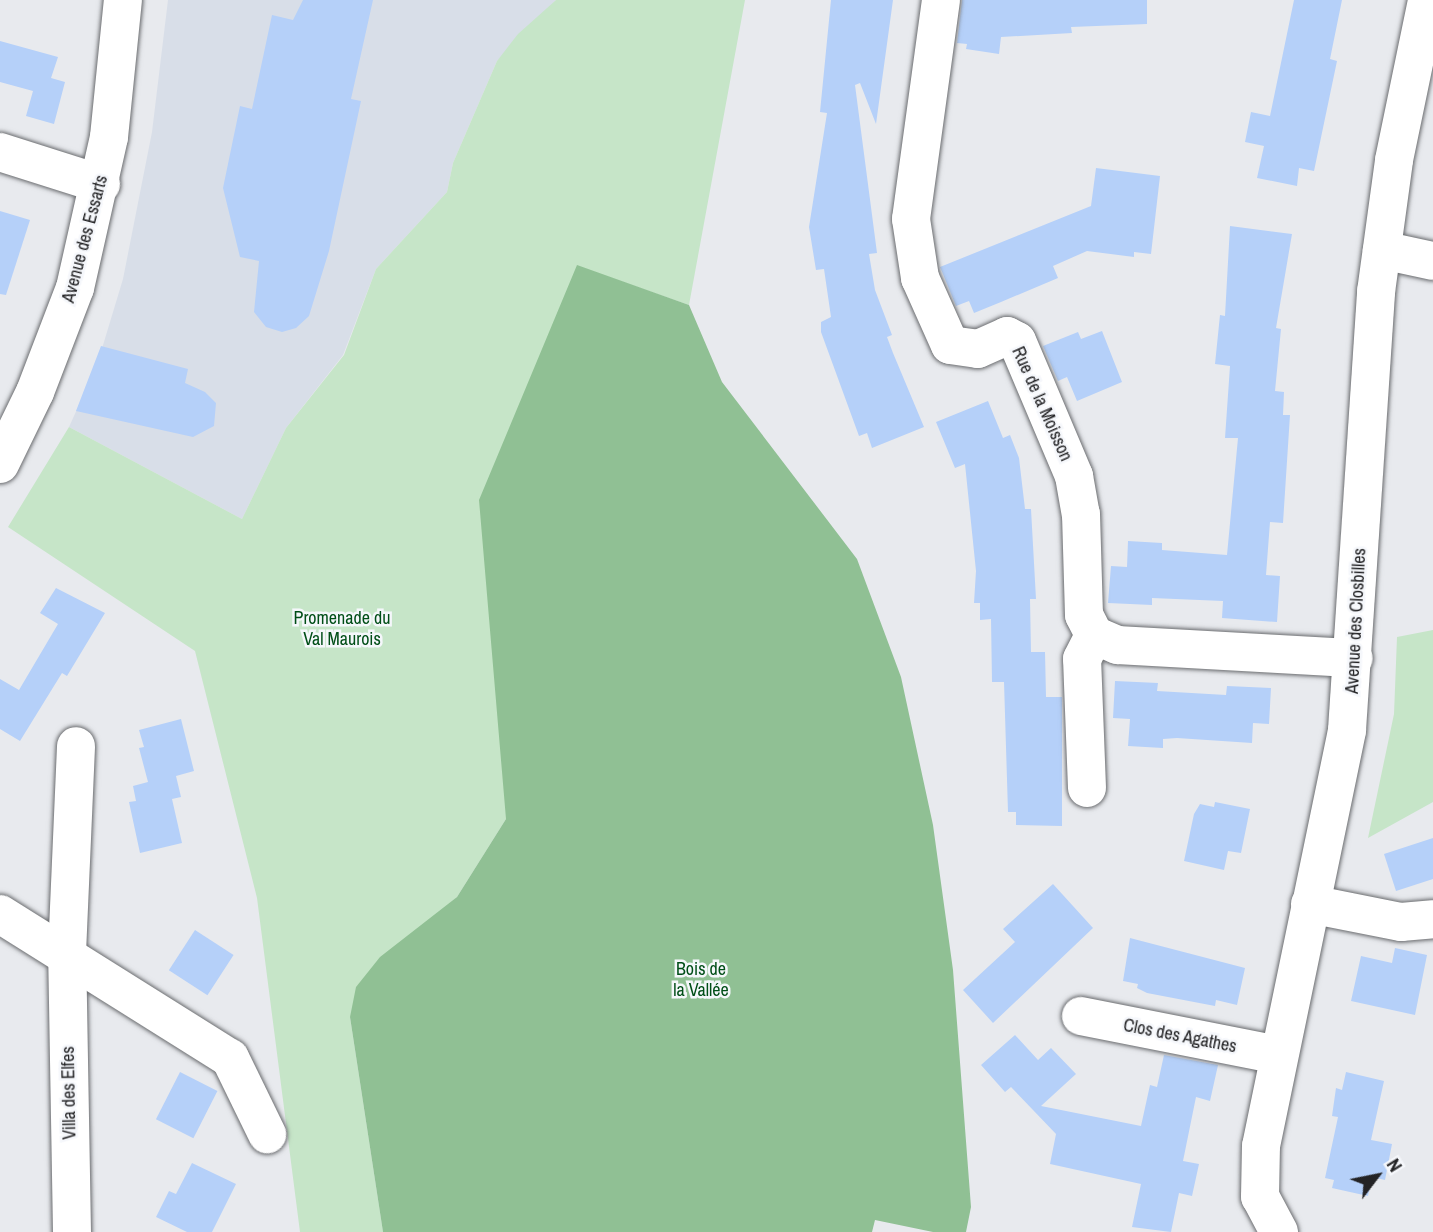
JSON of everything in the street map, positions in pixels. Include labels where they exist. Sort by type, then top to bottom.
[{"type":"street","name":"Avenue des Essarts","points":[[0,464],[39,383],[75,288],[101,184],[122,0]]},
{"type":"street","name":"Rue de la Moisson","points":[[941,0],[911,219],[920,278],[950,345],[978,349],[1007,336],[1017,341],[1074,476],[1081,514],[1084,615],[1094,635]]},
{"type":"street","name":"Avenue des Closbilles","points":[[1271,1229],[1257,1184],[1278,1055],[1347,730],[1354,658],[1373,326],[1394,160],[1427,0]]},
{"type":"street","points":[[0,152],[101,184]]},
{"type":"street","points":[[1382,250],[1433,261]]},
{"type":"street","points":[[1087,788],[1082,659],[1094,635],[1118,645],[1354,658]]},
{"type":"street","name":"Villa des Elfes","points":[[72,1232],[67,953],[76,746]]},
{"type":"street","points":[[1310,904],[1401,922],[1433,919]]},
{"type":"street","points":[[0,914],[67,953],[230,1058],[267,1134]]},
{"type":"street","name":"Clos des Agathes","points":[[1081,1016],[1278,1055]]},
{"type":"shaded area","points":[[168,0],[556,0],[497,61],[453,163],[447,192],[376,269],[343,355],[286,428],[242,519],[69,427],[97,365],[123,279],[152,132]]},
{"type":"green space","name":"Promenade du Val Maurois","points":[[556,0],[745,0],[689,305],[577,266],[506,819],[457,897],[430,920],[350,1017],[383,1232],[300,1232],[257,898],[195,651],[8,527],[69,427],[242,519],[286,428],[344,355],[376,269],[447,192],[453,163],[497,61],[518,34]]},
{"type":"green space","name":"Bois de la Vallée","points":[[577,265],[689,305],[722,382],[857,559],[901,677],[933,825],[953,970],[971,1207],[966,1232],[933,1232],[875,1220],[872,1232],[383,1232],[350,1017],[356,987],[380,957],[457,897],[506,819],[479,500]]},
{"type":"green space","points":[[1433,630],[1433,802],[1368,838],[1394,714],[1397,637]]},
{"type":"building","points":[[303,0],[373,0],[351,99],[361,101],[329,251],[309,316],[296,328],[282,332],[266,327],[254,312],[259,261],[240,257],[223,188],[240,106],[252,109],[272,15],[293,20]]},
{"type":"building","points":[[831,0],[893,0],[876,124],[860,83],[855,85],[877,253],[869,254],[875,290],[892,335],[887,337],[924,427],[872,448],[867,433],[859,436],[821,332],[821,322],[831,317],[824,269],[816,270],[809,227],[827,113],[820,112]]},
{"type":"building","points":[[962,0],[1147,0],[1147,24],[1071,27],[1072,33],[1001,37],[999,54],[966,49],[967,44],[957,43]]},
{"type":"building","points":[[1294,0],[1342,0],[1330,59],[1337,61],[1314,171],[1299,168],[1297,186],[1257,178],[1264,146],[1245,142],[1251,112],[1270,116]]},
{"type":"building","points":[[0,41],[58,57],[51,78],[65,82],[54,124],[26,116],[33,91],[0,82]]},
{"type":"building","points":[[1096,168],[1160,176],[1151,254],[1134,252],[1134,257],[1087,251],[1053,266],[1058,278],[1001,302],[974,313],[969,301],[956,306],[940,267],[1091,206]]},
{"type":"building","points":[[0,211],[30,220],[6,295],[0,294]]},
{"type":"building","points":[[1230,226],[1292,234],[1276,328],[1281,329],[1275,391],[1284,392],[1283,415],[1290,415],[1283,523],[1270,522],[1266,575],[1280,576],[1277,622],[1222,618],[1223,601],[1152,598],[1152,605],[1108,603],[1111,566],[1127,567],[1128,541],[1162,543],[1162,550],[1227,555],[1238,438],[1225,438],[1230,366],[1215,364],[1220,315],[1225,316]]},
{"type":"building","points":[[1102,331],[1122,382],[1077,401],[1067,377],[1058,381],[1043,346],[1078,332],[1081,339]]},
{"type":"building","points":[[101,346],[188,369],[185,383],[205,392],[216,403],[214,426],[193,437],[76,411]]},
{"type":"building","points":[[988,401],[1003,438],[1010,435],[1019,458],[1025,509],[1031,509],[1036,599],[1030,599],[1031,652],[1045,652],[1046,697],[1062,697],[1062,826],[1016,825],[1016,812],[1008,812],[1004,682],[992,682],[991,619],[980,620],[980,603],[974,603],[976,571],[965,464],[955,468],[936,422]]},
{"type":"building","points":[[56,588],[105,613],[67,676],[62,673],[20,741],[0,729],[0,679],[19,690],[58,624],[40,613]]},
{"type":"building","points":[[1115,681],[1158,683],[1157,691],[1226,695],[1227,686],[1271,688],[1269,724],[1253,723],[1252,743],[1177,738],[1163,739],[1163,748],[1128,746],[1130,719],[1113,718]]},
{"type":"building","points":[[181,719],[194,771],[176,776],[181,797],[172,799],[182,843],[140,853],[129,802],[136,801],[133,786],[148,782],[139,748],[144,747],[139,730]]},
{"type":"building","points":[[1215,802],[1250,809],[1241,853],[1228,851],[1224,870],[1184,861],[1194,814],[1200,804],[1214,807]]},
{"type":"building","points":[[1433,838],[1433,879],[1396,891],[1384,854]]},
{"type":"building","points":[[1053,884],[1093,928],[993,1023],[963,990],[1015,942],[1003,929]]},
{"type":"building","points":[[195,930],[234,955],[207,995],[169,970]]},
{"type":"building","points":[[1130,938],[1245,968],[1237,1005],[1216,1000],[1215,1006],[1147,993],[1137,988],[1138,984],[1123,981]]},
{"type":"building","points":[[1395,948],[1427,955],[1415,1015],[1351,1001],[1361,956],[1392,963]]},
{"type":"building","points":[[1015,1035],[1038,1060],[1051,1048],[1076,1074],[1041,1106],[1141,1126],[1150,1085],[1157,1087],[1164,1055],[1218,1065],[1210,1101],[1196,1097],[1183,1161],[1199,1164],[1192,1196],[1179,1193],[1171,1232],[1132,1227],[1141,1184],[1050,1164],[1056,1134],[1011,1087],[1005,1092],[981,1065]]},
{"type":"building","points":[[180,1072],[217,1091],[193,1138],[156,1119]]},
{"type":"building","points":[[1346,1072],[1384,1081],[1371,1140],[1392,1144],[1385,1180],[1372,1177],[1368,1196],[1332,1188],[1334,1180],[1325,1178],[1338,1117],[1332,1116],[1336,1088],[1342,1090]]},
{"type":"building","points":[[192,1163],[236,1184],[212,1232],[187,1232],[156,1217],[169,1191],[176,1194]]}]
